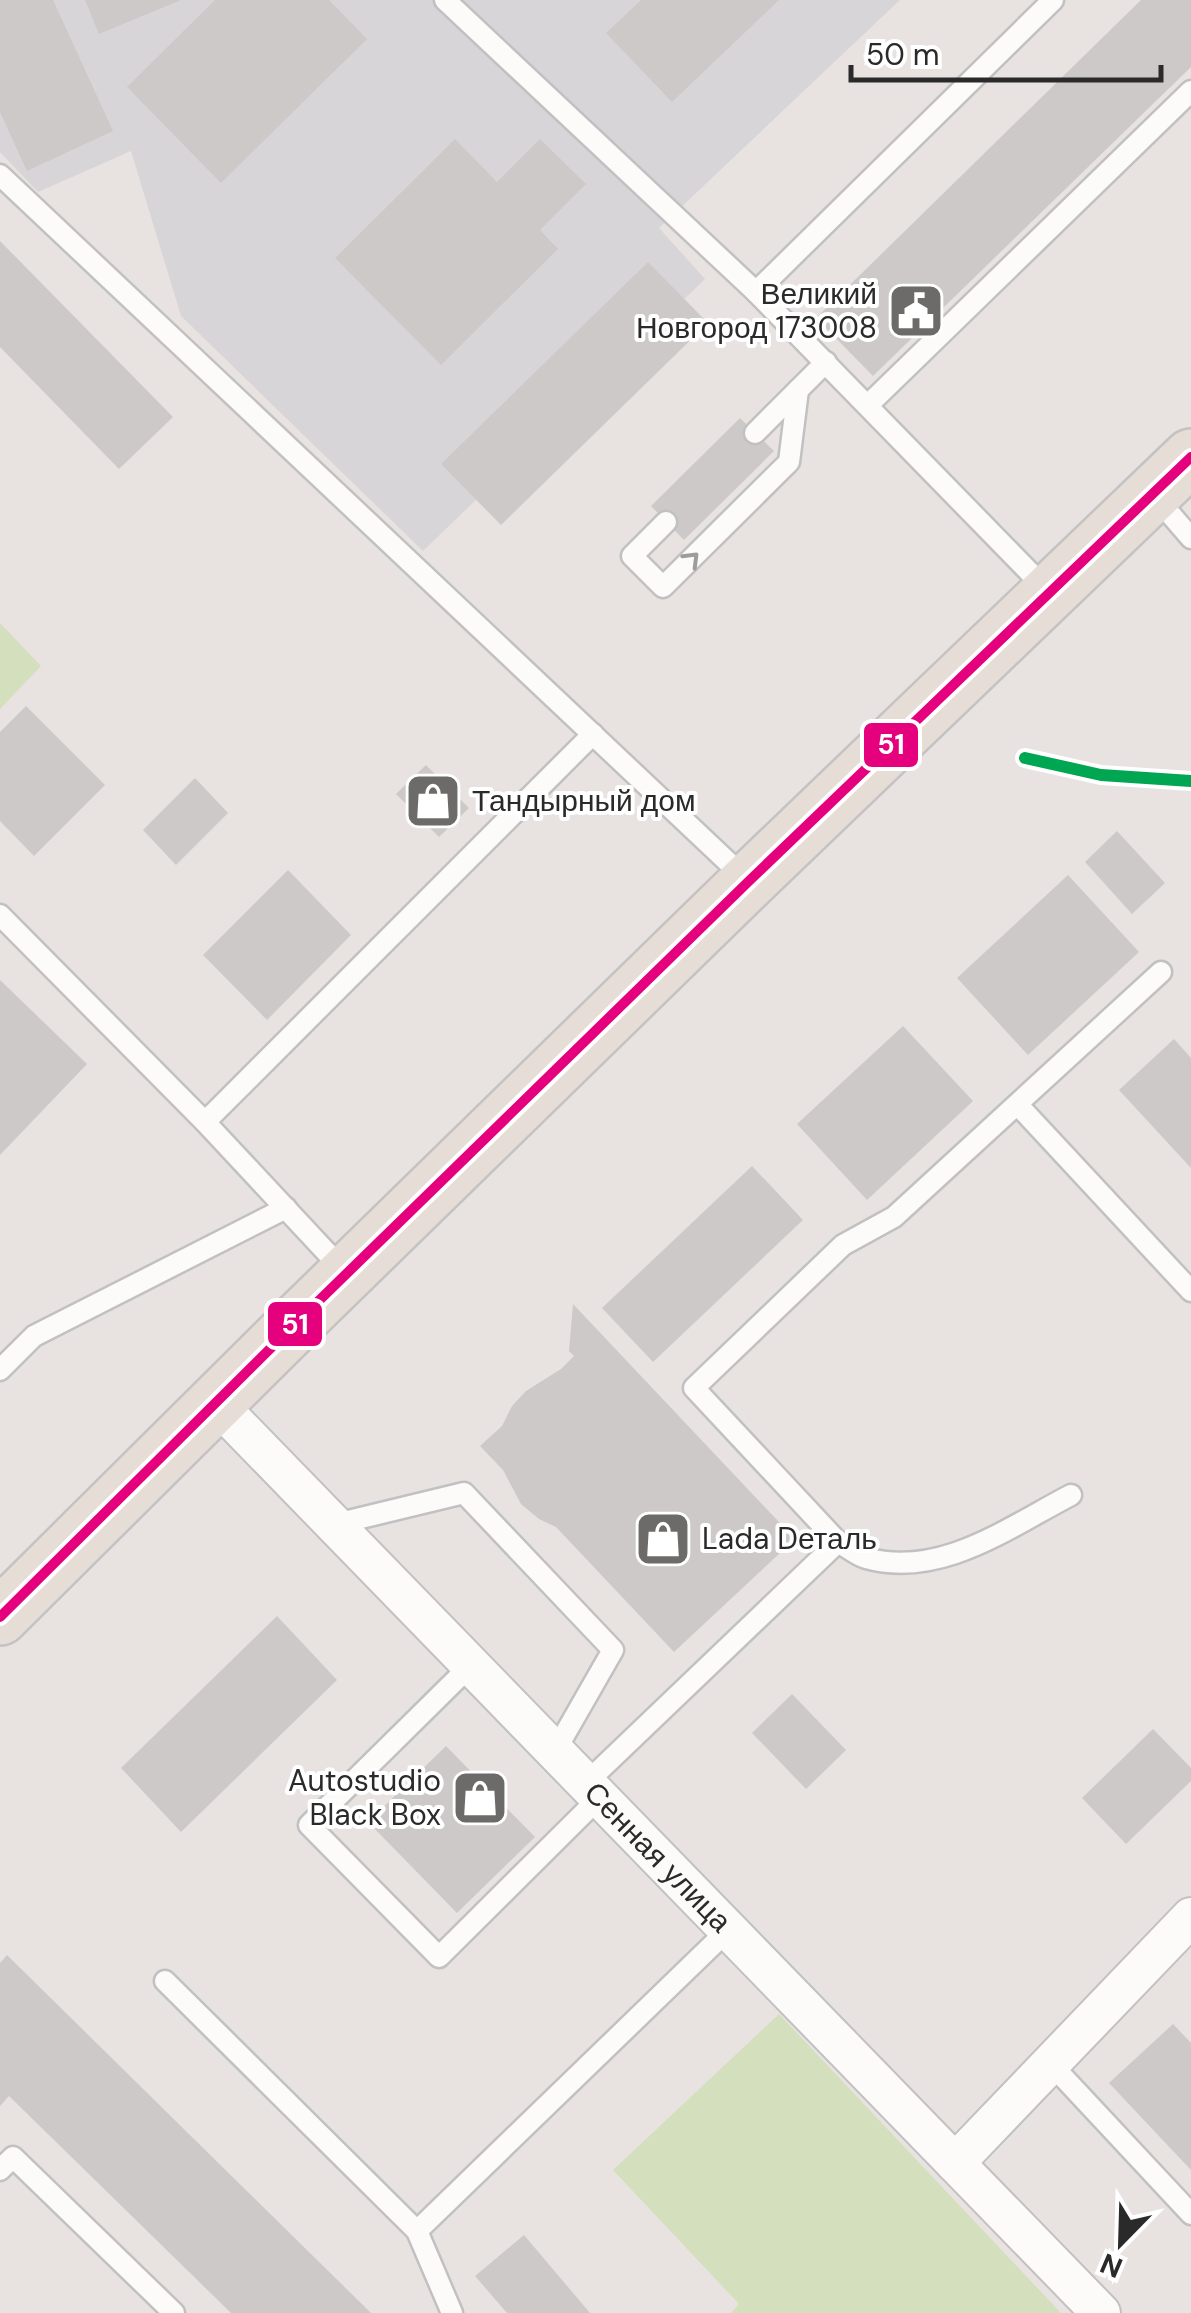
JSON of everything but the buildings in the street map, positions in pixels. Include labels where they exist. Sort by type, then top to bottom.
[{"type":"main road","points":[[0,1617],[749,881],[1172,476]]},
{"type":"street","name":"Сенная улица","points":[[216,1402],[1101,2313]]},
{"type":"street","points":[[955,2164],[1191,1917]]},
{"type":"lane","points":[[445,0],[756,292],[1049,592]]},
{"type":"lane","points":[[756,292],[1052,0]]},
{"type":"lane","points":[[868,405],[1191,91]]},
{"type":"lane","points":[[0,175],[749,881]]},
{"type":"lane","points":[[755,434],[826,362]]},
{"type":"lane","points":[[666,522],[632,556],[663,587],[789,462],[798,390]]},
{"type":"lane","points":[[1172,476],[1191,538]]},
{"type":"lane","points":[[205,1122],[593,734]]},
{"type":"lane","points":[[0,915],[205,1122],[346,1274]]},
{"type":"lane","points":[[1071,1495],[963,1551],[918,1563],[864,1558],[838,1542],[694,1388],[842,1245],[894,1217],[1161,972]]},
{"type":"lane","points":[[1018,1105],[1191,1291]]},
{"type":"lane","points":[[0,1370],[34,1336],[286,1208]]},
{"type":"lane","points":[[332,1525],[464,1493],[613,1650],[554,1753]]},
{"type":"lane","points":[[470,1666],[309,1825],[440,1957],[592,1791],[838,1542]]},
{"type":"lane","points":[[417,2231],[728,1930]]},
{"type":"lane","points":[[165,1981],[417,2231],[452,2313]]},
{"type":"lane","points":[[1051,2064],[1191,2214]]},
{"type":"lane","points":[[0,2170],[12,2157],[174,2313]]},
{"type":"shaded area","points":[[0,0],[900,0],[659,228],[705,279],[423,551],[181,316],[131,151],[38,192],[0,152]]},
{"type":"green space","points":[[0,623],[41,666],[0,709]]},
{"type":"green space","points":[[779,2014],[1061,2313],[731,2313],[739,2304],[613,2170]]},
{"type":"transit line","name":"51","points":[[0,1617],[749,881],[1191,457]]},
{"type":"transit line","points":[[1025,758],[1101,775],[1191,781]]},
{"type":"place","name":"Великий Новгород 173008","points":[[916,311]]},
{"type":"place","name":"Тандырный дом","points":[[433,801]]},
{"type":"place","name":"Lada Dеталь","points":[[663,1539]]},
{"type":"place","name":"Autostudio Black Box","points":[[480,1798]]}]
